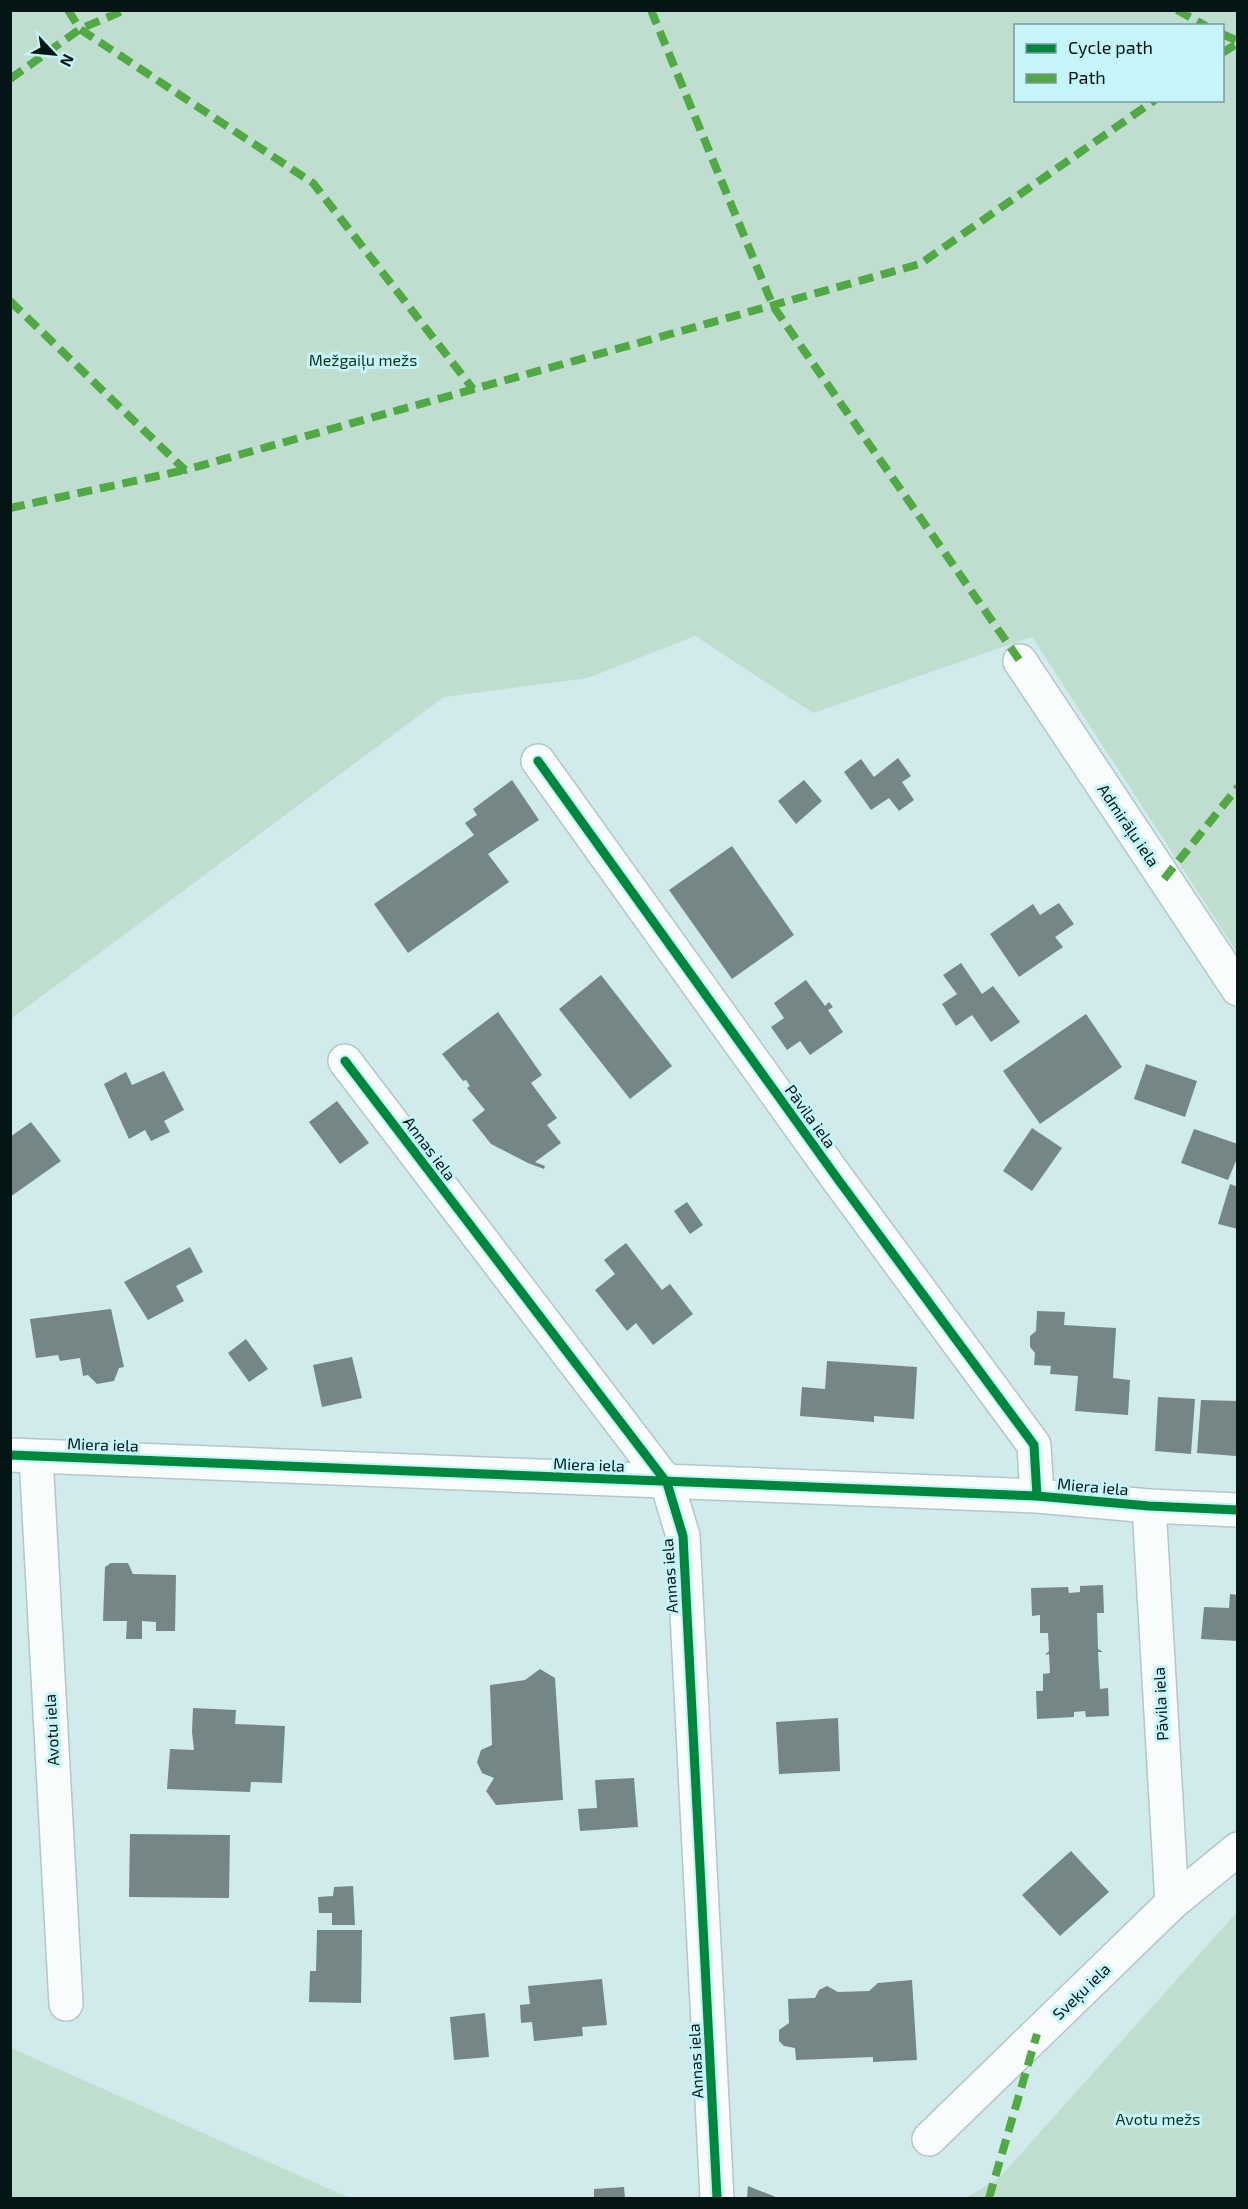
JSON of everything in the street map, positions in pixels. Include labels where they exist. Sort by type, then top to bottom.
[{"type":"street","name":"Admirāļu iela","points":[[1020,661],[1238,989]]},
{"type":"street","name":"Pāvila iela","points":[[538,761],[837,1178],[1034,1445],[1037,1496]]},
{"type":"street","name":"Annas iela","points":[[345,1061],[667,1483],[683,1536],[717,2199]]},
{"type":"street","name":"Miera iela","points":[[23,1456],[1037,1496],[1149,1506],[1238,1509]]},
{"type":"street","name":"Avotu iela","points":[[23,1456],[66,2004]]},
{"type":"street","name":"Pāvila iela","points":[[1149,1506],[1172,1903]]},
{"type":"street","name":"Sveķu iela","points":[[928,2139],[1172,1903],[1238,1849]]},
{"type":"green space","name":"Mežgaiļu mežs","points":[[11,10],[1237,11],[1237,952],[1032,637],[813,713],[695,636],[588,678],[444,697],[11,1019]]},
{"type":"green space","name":"Avotu mežs","points":[[1237,1912],[1237,2198],[966,2198],[999,2178]]},
{"type":"green space","points":[[11,2048],[350,2198],[11,2198]]},
{"type":"building","points":[[898,758],[911,776],[902,782],[914,800],[899,811],[889,798],[871,810],[844,772],[861,759],[874,777]]},
{"type":"building","points":[[512,780],[539,820],[488,854],[509,882],[408,953],[374,904],[474,835],[465,823],[477,815],[473,809]]},
{"type":"building","points":[[804,780],[822,801],[796,824],[778,801]]},
{"type":"building","points":[[732,846],[794,935],[732,979],[669,890]]},
{"type":"building","points":[[1059,903],[1074,924],[1055,937],[1063,947],[1019,977],[990,934],[1033,904],[1040,915]]},
{"type":"building","points":[[961,963],[982,994],[993,986],[1020,1022],[991,1042],[972,1015],[956,1026],[942,1004],[957,994],[943,975]]},
{"type":"building","points":[[601,975],[672,1066],[630,1099],[559,1009]]},
{"type":"building","points":[[806,980],[825,1006],[829,1002],[833,1007],[828,1010],[843,1032],[810,1055],[800,1041],[787,1050],[771,1027],[784,1018],[774,1003]]},
{"type":"building","points":[[498,1012],[542,1075],[531,1083],[557,1118],[547,1125],[561,1143],[535,1162],[545,1166],[544,1169],[491,1144],[472,1120],[485,1110],[467,1088],[470,1086],[466,1080],[463,1081],[442,1054]]},
{"type":"building","points":[[1086,1014],[1122,1067],[1040,1124],[1003,1071]]},
{"type":"building","points":[[1146,1064],[1197,1081],[1185,1117],[1134,1099]]},
{"type":"building","points":[[164,1071],[184,1110],[164,1121],[170,1132],[151,1141],[145,1130],[129,1139],[104,1084],[126,1072],[132,1085]]},
{"type":"building","points":[[337,1101],[369,1143],[340,1164],[309,1122]]},
{"type":"building","points":[[31,1122],[61,1161],[10,1197],[10,1137]]},
{"type":"building","points":[[1032,1128],[1062,1148],[1032,1191],[1003,1171]]},
{"type":"building","points":[[1194,1129],[1238,1144],[1238,1156],[1228,1180],[1181,1163]]},
{"type":"building","points":[[1230,1184],[1238,1187],[1238,1229],[1218,1224]]},
{"type":"building","points":[[687,1202],[703,1225],[690,1234],[674,1211]]},
{"type":"building","points":[[626,1243],[662,1290],[670,1284],[693,1314],[653,1345],[636,1323],[627,1331],[595,1290],[615,1274],[604,1260]]},
{"type":"building","points":[[190,1247],[203,1272],[176,1286],[184,1301],[148,1320],[124,1282]]},
{"type":"building","points":[[111,1309],[124,1367],[119,1368],[114,1381],[97,1384],[88,1375],[83,1376],[80,1358],[60,1361],[58,1355],[36,1358],[30,1319]]},
{"type":"building","points":[[1037,1311],[1065,1312],[1064,1325],[1116,1328],[1113,1378],[1130,1380],[1128,1415],[1075,1411],[1078,1376],[1050,1374],[1051,1366],[1034,1365],[1035,1353],[1030,1347],[1030,1336],[1036,1331]]},
{"type":"building","points":[[246,1339],[268,1369],[249,1382],[228,1353]]},
{"type":"building","points":[[352,1357],[362,1398],[322,1407],[313,1365]]},
{"type":"building","points":[[827,1361],[917,1367],[914,1419],[874,1416],[874,1422],[800,1416],[802,1387],[825,1389]]},
{"type":"building","points":[[1158,1397],[1195,1399],[1191,1454],[1155,1451]]},
{"type":"building","points":[[1201,1400],[1238,1401],[1236,1456],[1197,1453]]},
{"type":"building","points":[[111,1563],[128,1563],[133,1574],[176,1575],[175,1631],[156,1631],[156,1622],[142,1621],[142,1639],[126,1639],[127,1621],[103,1621],[105,1567]]},
{"type":"building","points":[[1103,1585],[1104,1613],[1097,1613],[1098,1649],[1103,1652],[1098,1652],[1100,1689],[1108,1688],[1109,1716],[1086,1717],[1085,1711],[1074,1712],[1074,1717],[1037,1719],[1036,1691],[1043,1691],[1043,1674],[1050,1673],[1049,1654],[1045,1655],[1049,1651],[1048,1633],[1040,1633],[1040,1615],[1032,1616],[1031,1588],[1068,1587],[1069,1593],[1080,1592],[1080,1586]]},
{"type":"building","points":[[1230,1594],[1238,1595],[1238,1641],[1201,1639],[1204,1607],[1229,1608]]},
{"type":"building","points":[[540,1669],[555,1678],[563,1800],[496,1805],[486,1791],[494,1778],[482,1773],[477,1762],[481,1750],[492,1745],[490,1685],[525,1680]]},
{"type":"building","points":[[193,1708],[236,1710],[235,1724],[285,1726],[282,1783],[251,1782],[250,1792],[167,1789],[170,1749],[194,1750]]},
{"type":"building","points":[[838,1718],[840,1771],[779,1774],[776,1722]]},
{"type":"building","points":[[634,1778],[638,1827],[580,1831],[578,1809],[597,1808],[595,1780]]},
{"type":"building","points":[[130,1834],[230,1835],[229,1898],[129,1897]]},
{"type":"building","points":[[1071,1851],[1109,1892],[1060,1936],[1022,1895]]},
{"type":"building","points":[[353,1886],[355,1925],[332,1925],[332,1913],[319,1913],[318,1897],[333,1896],[334,1887]]},
{"type":"building","points":[[317,1930],[362,1930],[361,2003],[309,2002],[310,1971],[316,1971]]},
{"type":"building","points":[[602,1979],[607,2025],[582,2027],[583,2036],[534,2041],[532,2022],[521,2023],[520,2005],[530,2004],[528,1986]]},
{"type":"building","points":[[912,1980],[917,2060],[873,2062],[873,2057],[796,2060],[795,2048],[784,2046],[779,2041],[779,2030],[789,2023],[788,1999],[815,1998],[819,1990],[827,1986],[838,1992],[869,1991],[878,1983]]},
{"type":"building","points":[[485,2013],[489,2057],[454,2060],[450,2017]]},
{"type":"building","points":[[748,2186],[778,2198],[747,2198]]},
{"type":"building","points":[[624,2187],[625,2198],[594,2198],[594,2189]]},
{"type":"marked path","points":[[68,10],[80,29],[313,183],[473,389]]},
{"type":"marked path","points":[[10,79],[80,29],[125,10]]},
{"type":"marked path","points":[[651,10],[773,306],[1020,661]]},
{"type":"marked path","points":[[1177,10],[1202,24]]},
{"type":"marked path","points":[[1224,35],[1238,41]]},
{"type":"marked path","points":[[1224,52],[1238,43]]},
{"type":"marked path","points":[[10,301],[185,470],[920,264],[1152,102]]},
{"type":"marked path","points":[[10,508],[185,470]]},
{"type":"marked path","points":[[1164,879],[1238,787]]},
{"type":"marked path","points":[[989,2198],[1037,2034]]},
{"type":"cycle path","points":[[538,761],[837,1178],[1034,1445],[1037,1496]]},
{"type":"cycle path","points":[[345,1061],[667,1483],[683,1536],[717,2198]]},
{"type":"cycle path","points":[[10,1455],[1037,1496],[1149,1506],[1238,1510]]}]
